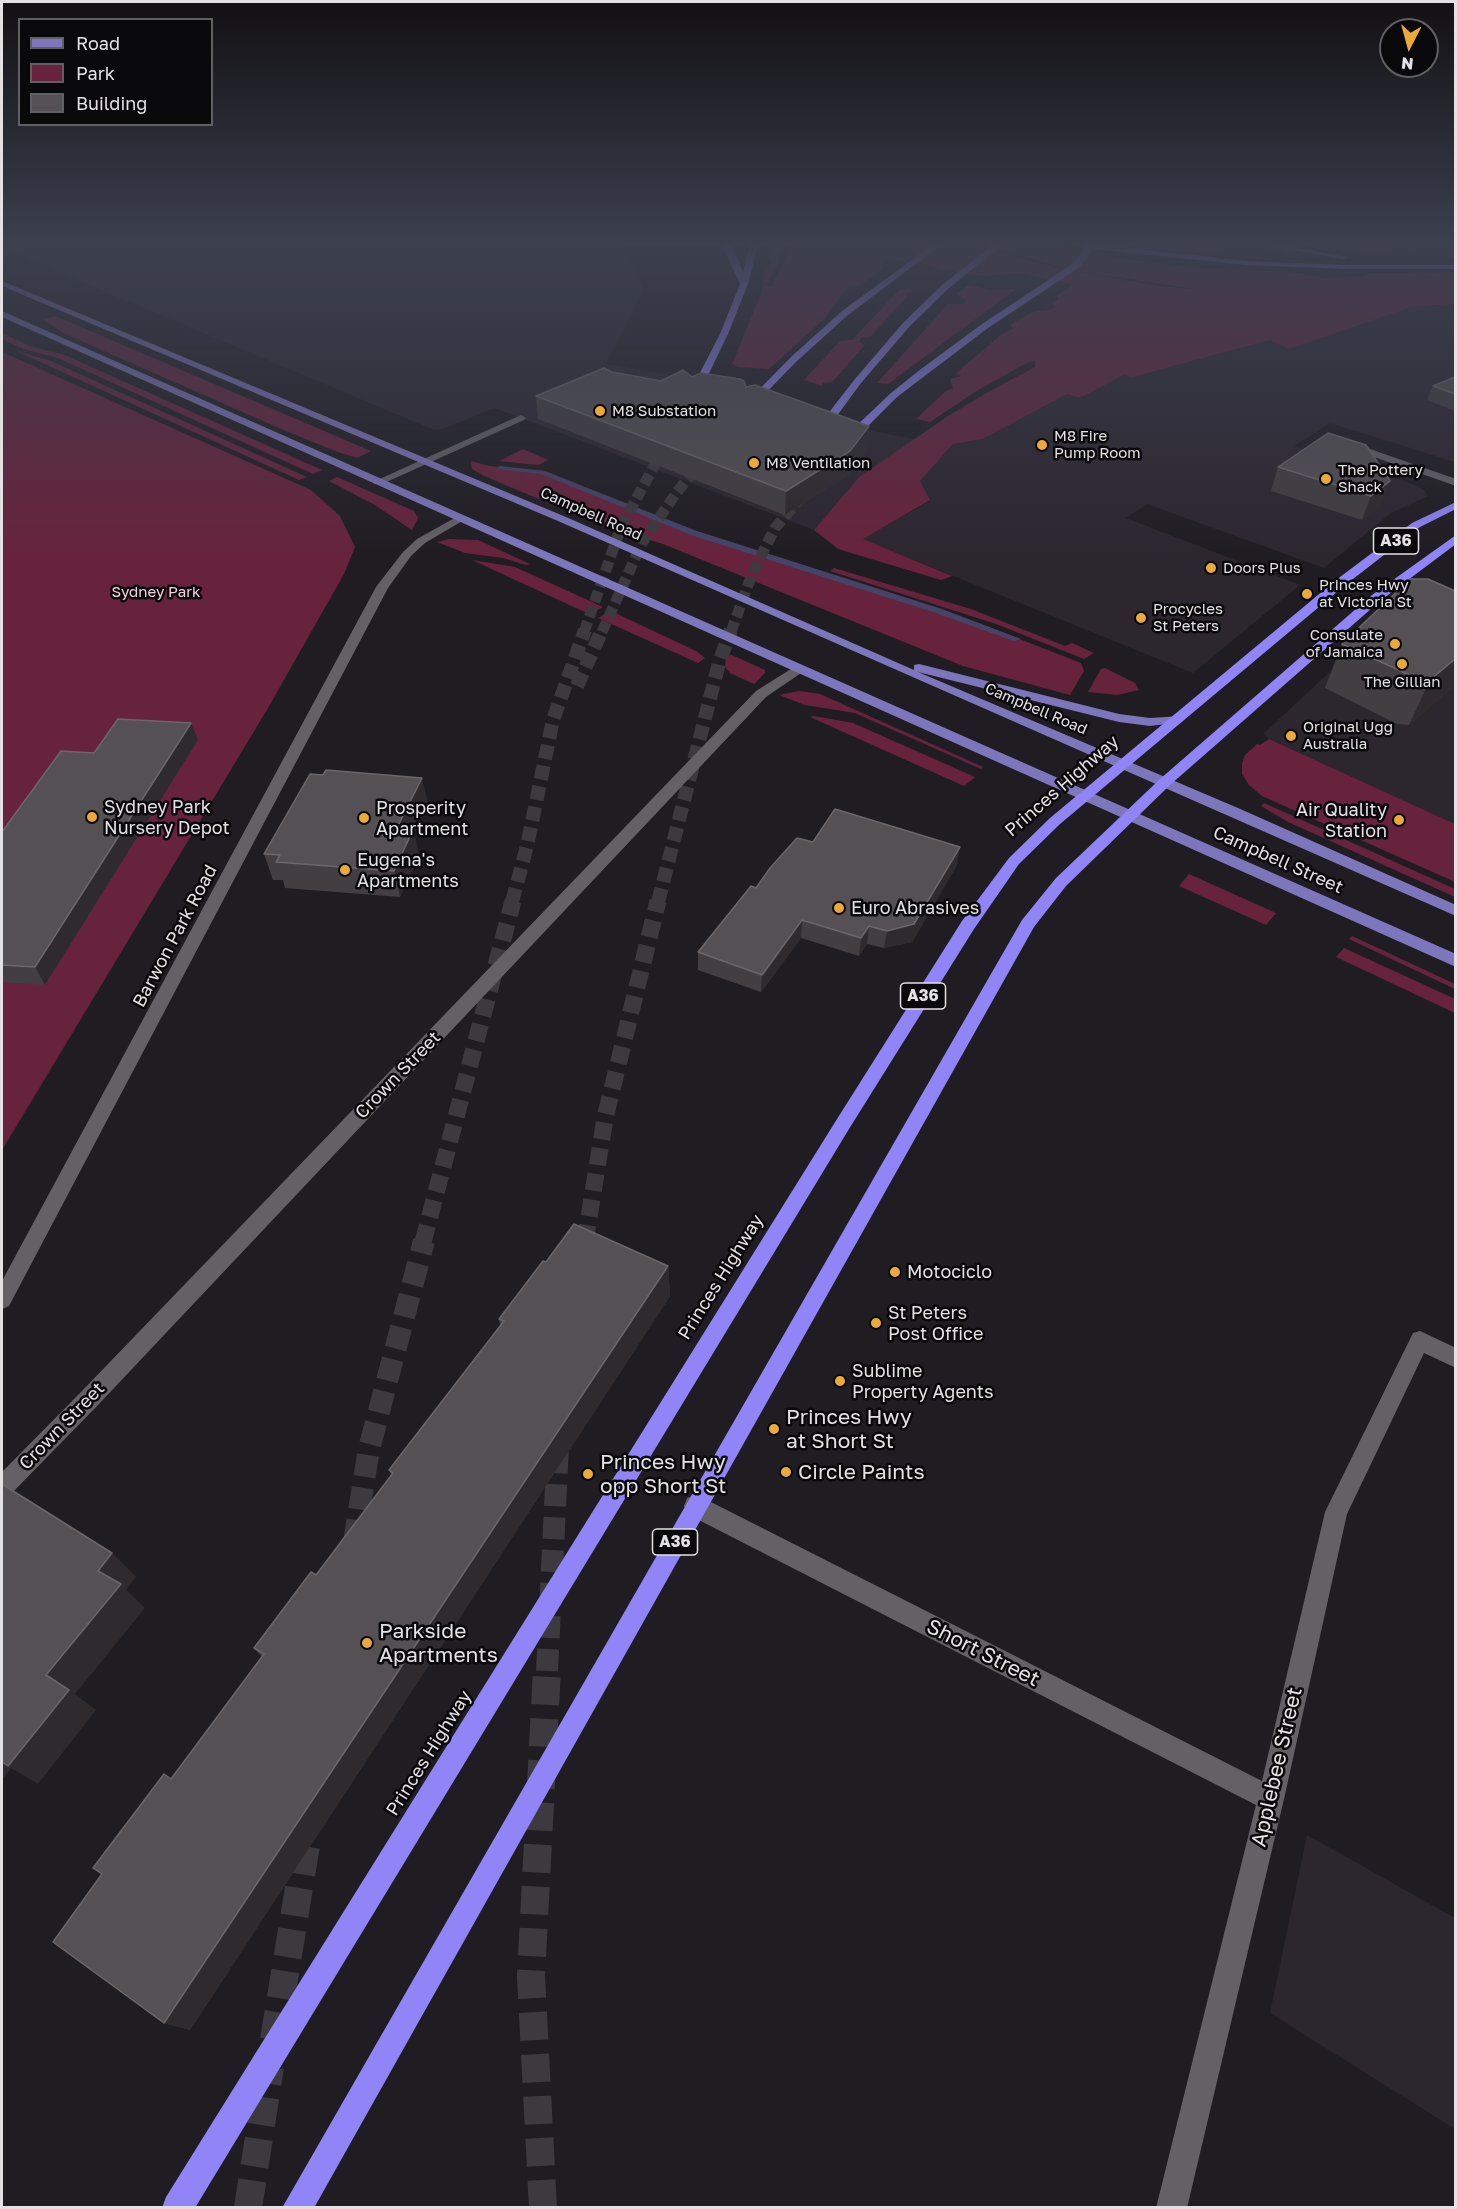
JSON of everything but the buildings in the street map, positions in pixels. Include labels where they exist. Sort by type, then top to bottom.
[{"type":"highway","points":[[694,394],[717,348]]},
{"type":"highway","points":[[749,405],[806,348]]},
{"type":"highway","points":[[824,426],[886,348]]},
{"type":"highway","points":[[858,430],[894,395],[955,348]]},
{"type":"highway","name":"Princes Highway","points":[[177,2208],[956,943],[1014,861],[1085,796],[1387,547],[1416,525],[1455,505]]},
{"type":"highway","name":"A36","points":[[297,2208],[1028,924],[1061,882],[1165,782],[1376,598],[1455,538]]},
{"type":"main road","points":[[78,348],[1085,796]]},
{"type":"main road","name":"Campbell Road","points":[[156,348],[562,519],[873,657],[1165,782]]},
{"type":"main road","points":[[873,657],[1119,718],[1150,722],[1177,719]]},
{"type":"main road","name":"Campbell Street","points":[[1165,782],[1455,911]]},
{"type":"main road","name":"Campbell Street","points":[[1085,796],[1455,961]]},
{"type":"street","points":[[378,482],[521,418]]},
{"type":"street","points":[[1347,444],[1455,483]]},
{"type":"street","name":"Barwon Park Road","points":[[2,1300],[382,587],[421,541],[460,518]]},
{"type":"street","points":[[1376,598],[1394,605]]},
{"type":"street","name":"Crown Street","points":[[2,1487],[139,1347],[761,694],[800,668]]},
{"type":"street","name":"Applebee Street","points":[[1171,2208],[1271,1799],[1336,1512],[1420,1340],[1455,1359]]},
{"type":"street","name":"Short Street","points":[[695,1506],[1271,1799]]},
{"type":"shaded area","points":[[239,348],[614,348],[606,364],[676,376],[667,393],[915,439],[859,477],[814,530],[495,408],[434,430]]},
{"type":"shaded area","points":[[1240,348],[1455,348],[1455,462],[1330,423],[1294,446],[1415,485],[1424,490],[1428,496],[1391,513],[1324,568],[1147,504],[1126,518],[1300,585],[1193,673],[862,539],[930,501],[920,481],[953,444],[983,439],[1067,394],[1080,398],[1124,375],[1134,377]]},
{"type":"shaded area","points":[[1387,619],[1455,640],[1455,824],[1269,739],[1263,734]]},
{"type":"shaded area","points":[[1307,1835],[1455,1918],[1455,2129],[1270,2013]]},
{"type":"green space","points":[[22,348],[38,348],[65,355],[322,470],[313,474],[58,358]]},
{"type":"green space","points":[[97,348],[130,348],[371,451],[357,458],[279,428]]},
{"type":"green space","points":[[739,348],[792,348],[769,369],[738,367],[732,364]]},
{"type":"green space","points":[[833,348],[862,348],[832,382],[823,383],[822,386],[804,380]]},
{"type":"green space","points":[[908,348],[936,348],[888,384],[877,383]]},
{"type":"green space","points":[[985,348],[1240,348],[1133,377],[1124,375],[1080,398],[1067,394],[983,439],[953,444],[920,481],[930,500],[863,539],[952,576],[941,580],[838,549],[814,530],[859,477],[948,416],[1035,367],[1035,360],[978,390],[930,422],[916,419],[945,392],[953,388],[950,379],[961,376],[956,373]]},
{"type":"green space","points":[[14,350],[51,361],[307,477],[299,480]]},
{"type":"green space","name":"Sydney Park","points":[[2,352],[311,490],[340,516],[355,547],[344,574],[268,708],[2,1150]]},
{"type":"green space","points":[[523,449],[548,460],[538,465],[499,461]]},
{"type":"green space","points":[[471,461],[489,466],[546,471],[670,522],[746,549],[973,621],[1081,663],[1084,671],[1070,695],[963,666],[663,544],[596,523],[484,476],[472,469]]},
{"type":"green space","points":[[337,477],[414,511],[418,518],[412,530],[375,505],[329,481]]},
{"type":"green space","points":[[449,539],[478,540],[530,564],[465,553],[437,542]]},
{"type":"green space","points":[[472,560],[515,567],[603,607],[589,614]]},
{"type":"green space","points":[[834,568],[971,609],[1065,646],[1072,643],[1094,653],[1084,659],[996,624],[830,571]]},
{"type":"green space","points":[[611,611],[696,651],[705,658],[698,663],[598,618]]},
{"type":"green space","points":[[732,655],[765,670],[765,673],[754,684],[730,673],[725,667],[726,656]]},
{"type":"green space","points":[[1105,668],[1135,683],[1139,690],[1117,695],[1088,692],[1101,669]]},
{"type":"green space","points":[[799,691],[820,694],[983,767],[981,769],[855,713],[805,705],[779,695]]},
{"type":"green space","points":[[810,717],[853,723],[975,777],[964,786]]},
{"type":"green space","points":[[1269,739],[1455,824],[1455,882],[1262,796],[1249,785],[1242,774],[1242,763],[1245,755],[1257,744],[1260,745]]},
{"type":"green space","points":[[1264,803],[1455,889],[1455,897],[1288,822],[1261,806]]},
{"type":"green space","points":[[1189,874],[1276,913],[1266,925],[1179,886]]},
{"type":"green space","points":[[1352,936],[1455,984],[1455,989],[1349,939]]},
{"type":"green space","points":[[1344,948],[1455,999],[1455,1013],[1336,957]]},
{"type":"waterway","points":[[500,468],[542,472],[694,533],[939,611],[1017,639]]},
{"type":"tunnel","points":[[584,632],[621,527],[666,444]]},
{"type":"tunnel","points":[[602,632],[642,543],[677,492],[705,458]]},
{"type":"tunnel","points":[[731,632],[752,574],[775,528],[805,493]]},
{"type":"tunnel","points":[[512,902],[527,846],[553,720],[585,630]]},
{"type":"tunnel","points":[[577,686],[602,630]]},
{"type":"tunnel","points":[[658,902],[719,663],[731,630]]},
{"type":"tunnel","points":[[423,1242],[513,901]]},
{"type":"tunnel","points":[[585,1242],[605,1118],[658,901]]},
{"type":"tunnel","points":[[354,1542],[369,1449],[424,1241]]},
{"type":"tunnel","points":[[583,1252],[585,1241]]},
{"type":"tunnel","points":[[547,1671],[558,1446]]},
{"type":"tunnel","points":[[543,2208],[531,1976],[547,1669]]},
{"type":"tunnel","points":[[274,2040],[308,1833]]},
{"type":"tunnel","points":[[248,2208],[270,2067]]},
{"type":"place","name":"M8 Substation","points":[[600,411]]},
{"type":"place","name":"M8 Fire Pump Room","points":[[1042,445]]},
{"type":"place","name":"M8 Ventilation","points":[[754,463]]},
{"type":"place","name":"The Pottery Shack","points":[[1326,479]]},
{"type":"place","name":"Doors Plus","points":[[1211,568]]},
{"type":"place","name":"Princes Hwy at Victoria St","points":[[1307,594]]},
{"type":"place","name":"Procycles St Peters","points":[[1141,618]]},
{"type":"place","name":"Consulate of Jamaica","points":[[1395,644]]},
{"type":"place","name":"The Gillian","points":[[1402,664]]},
{"type":"place","name":"Original Ugg Australia","points":[[1291,736]]},
{"type":"place","name":"Sydney Park Nursery Depot","points":[[92,817]]},
{"type":"place","name":"Prosperity Apartment","points":[[364,818]]},
{"type":"place","name":"Air Quality Station","points":[[1399,820]]},
{"type":"place","name":"Eugena's Apartments","points":[[345,870]]},
{"type":"place","name":"Euro Abrasives","points":[[839,908]]},
{"type":"place","name":"Motociclo","points":[[895,1272]]},
{"type":"place","name":"St Peters Post Office","points":[[876,1323]]},
{"type":"place","name":"Sublime Property Agents","points":[[840,1381]]},
{"type":"place","name":"Princes Hwy at Short St","points":[[774,1429]]},
{"type":"place","name":"Circle Paints","points":[[786,1472]]},
{"type":"place","name":"Princes Hwy opp Short St","points":[[588,1474]]},
{"type":"place","name":"Parkside Apartments","points":[[367,1643]]}]
